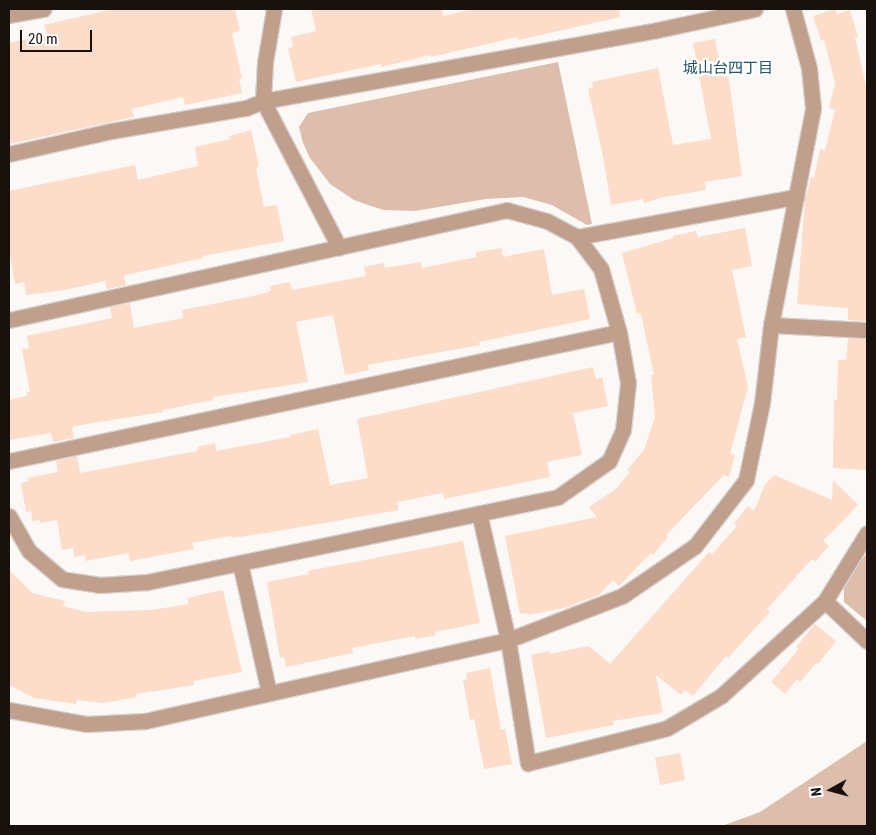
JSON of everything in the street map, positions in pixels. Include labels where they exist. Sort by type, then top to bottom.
[{"type":"street","points":[[9,16],[43,9]]},
{"type":"street","points":[[274,9],[265,62],[263,101],[340,247]]},
{"type":"street","points":[[9,154],[111,131],[246,108],[263,101],[657,30],[755,9]]},
{"type":"street","points":[[9,710],[86,724],[145,721],[508,640],[622,596],[695,546],[746,480],[762,403],[771,325],[813,108],[809,68],[793,9]]},
{"type":"street","points":[[577,237],[796,197]]},
{"type":"street","points":[[9,320],[507,210],[547,221],[577,237],[601,269],[619,332],[628,383],[623,430],[609,461],[558,497],[147,582],[100,585],[62,578],[29,552],[9,516]]},
{"type":"street","points":[[771,325],[867,330]]},
{"type":"street","points":[[9,461],[619,332]]},
{"type":"street","points":[[479,513],[508,640],[528,763],[667,728],[721,696],[825,601],[867,533]]},
{"type":"street","points":[[240,563],[269,693]]},
{"type":"street","points":[[825,601],[867,641]]},
{"type":"shaded area","points":[[558,62],[592,224],[587,225],[552,205],[523,197],[486,199],[415,211],[384,210],[354,200],[330,184],[310,158],[303,143],[299,127],[308,113]]},
{"type":"shaded area","points":[[867,553],[867,621],[844,602],[844,582]]},
{"type":"shaded area","points":[[867,741],[867,826],[722,826],[760,812]]},
{"type":"building","points":[[113,9],[235,9],[240,31],[232,33],[242,78],[239,79],[242,93],[185,105],[183,97],[132,109],[134,117],[9,144],[9,43],[47,35],[44,25]]},
{"type":"building","points":[[311,9],[442,9],[443,16],[473,9],[619,9],[620,17],[518,40],[517,37],[382,67],[381,64],[296,82],[288,48],[293,47],[291,37],[316,31]]},
{"type":"building","points":[[835,9],[837,14],[850,10],[858,37],[855,37],[867,90],[867,321],[848,320],[848,308],[797,304],[805,200],[811,177],[814,178],[820,149],[825,150],[835,110],[829,108],[835,83],[824,40],[821,41],[813,16]]},
{"type":"building","points":[[715,39],[722,74],[728,73],[742,176],[705,182],[706,190],[664,197],[644,203],[643,199],[611,205],[603,156],[588,89],[593,87],[592,82],[658,68],[673,145],[711,139],[693,43]]},
{"type":"building","points":[[251,130],[259,167],[256,168],[264,207],[277,205],[284,241],[203,256],[203,258],[126,275],[124,276],[126,285],[107,289],[105,281],[65,290],[26,295],[24,282],[15,284],[9,250],[9,191],[135,165],[138,180],[198,166],[195,147],[230,139],[229,136]]},
{"type":"building","points":[[745,228],[752,266],[732,270],[746,337],[737,339],[748,387],[730,454],[735,455],[729,477],[724,475],[666,535],[668,537],[653,555],[651,553],[619,586],[613,580],[599,595],[564,608],[528,615],[527,613],[520,614],[505,536],[597,517],[589,507],[616,489],[630,472],[627,470],[644,450],[655,417],[651,375],[654,375],[642,319],[640,313],[637,314],[622,253],[673,238],[673,236],[696,231],[698,237]]},
{"type":"building","points":[[502,248],[503,257],[544,249],[552,295],[584,289],[590,319],[479,342],[480,345],[368,365],[369,370],[345,375],[333,315],[296,322],[308,382],[213,397],[213,400],[163,410],[163,412],[74,426],[72,428],[74,438],[53,442],[51,433],[9,440],[9,400],[27,396],[27,392],[30,392],[22,349],[29,348],[27,336],[112,318],[110,307],[130,303],[134,328],[183,318],[182,310],[271,291],[270,286],[290,282],[292,290],[366,276],[364,267],[384,263],[385,268],[421,262],[422,268],[476,257],[476,252]]},
{"type":"building","points":[[848,338],[867,339],[867,470],[833,468],[834,400],[837,400],[838,360],[846,360]]},
{"type":"building","points":[[593,367],[596,379],[602,377],[608,406],[573,413],[582,455],[547,462],[550,477],[444,499],[443,493],[397,502],[399,510],[266,533],[232,538],[231,536],[192,543],[194,549],[130,561],[128,553],[86,561],[85,555],[74,557],[73,548],[62,550],[57,520],[40,523],[40,520],[32,521],[31,511],[26,512],[21,483],[28,481],[28,478],[58,472],[56,461],[77,456],[80,473],[198,451],[197,447],[215,443],[216,451],[291,437],[290,435],[318,429],[330,485],[368,478],[357,419]]},
{"type":"building","points":[[774,475],[832,500],[833,480],[858,505],[823,541],[829,546],[815,562],[812,559],[767,609],[770,612],[728,658],[726,656],[693,696],[685,690],[681,695],[656,675],[663,713],[613,721],[614,725],[546,738],[531,655],[550,651],[550,654],[589,646],[610,664],[709,552],[712,554],[737,526],[734,523],[748,506],[754,511],[765,485]]},
{"type":"building","points":[[463,541],[480,623],[435,632],[436,635],[415,639],[415,636],[352,648],[353,653],[286,667],[284,657],[280,658],[267,582],[309,574],[308,571]]},
{"type":"building","points":[[9,570],[32,593],[65,601],[63,606],[85,612],[151,610],[189,604],[187,598],[223,590],[242,672],[193,681],[194,685],[136,694],[137,697],[104,703],[77,700],[76,704],[34,698],[9,685]]},
{"type":"building","points":[[815,624],[836,641],[818,664],[816,663],[800,682],[797,679],[785,694],[771,682],[799,649],[796,647]]},
{"type":"building","points":[[490,668],[501,730],[505,729],[512,764],[484,769],[474,719],[470,720],[463,680],[467,679],[466,673]]},
{"type":"building","points":[[680,753],[685,780],[660,785],[655,758]]},
{"type":"district","name":"城山台四丁目","points":[[728,69]]}]
